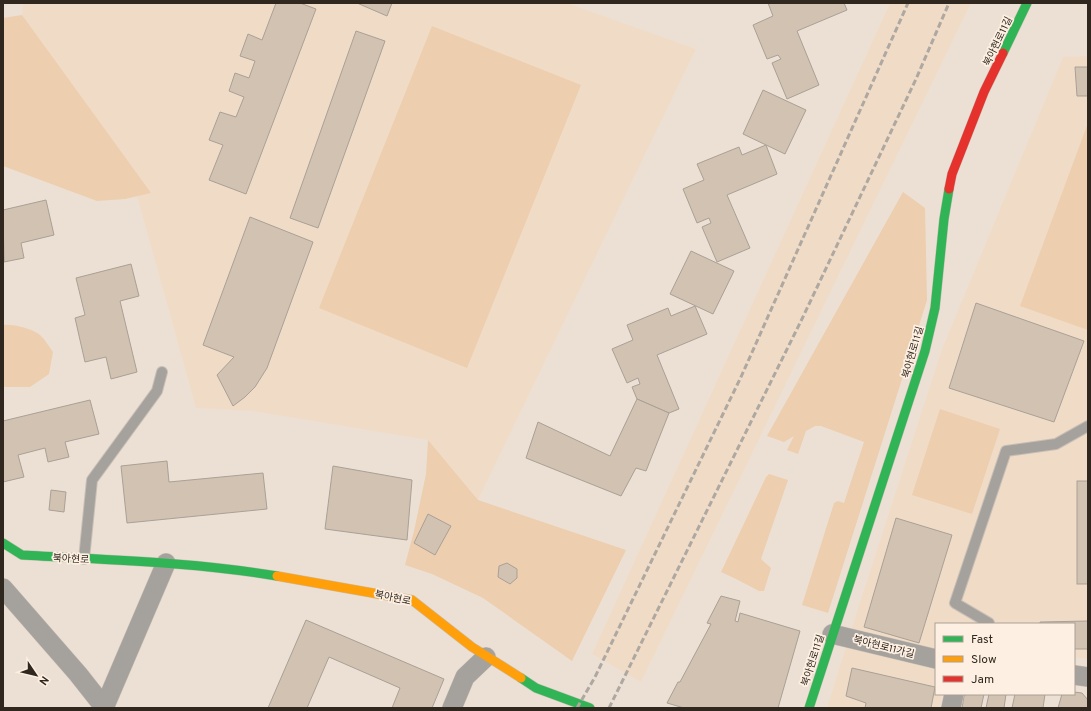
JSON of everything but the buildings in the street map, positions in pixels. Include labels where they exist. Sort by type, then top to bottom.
[{"type":"street","name":"북아현로11길","points":[[808,708],[925,351],[935,308],[944,219],[952,174],[984,92],[1027,3]]},
{"type":"street","name":"북아현로","points":[[3,544],[22,555],[166,563],[246,571],[412,600],[486,657],[536,688],[590,708]]},
{"type":"street","points":[[3,588],[78,674],[104,708],[166,563]]},
{"type":"street","name":"북아현로11가길","points":[[832,634],[935,659]]},
{"type":"street","points":[[452,708],[465,677],[486,657]]},
{"type":"street","points":[[1075,675],[1088,677]]},
{"type":"street","points":[[951,708],[954,695]]},
{"type":"lane","points":[[84,559],[92,480],[157,391],[162,372]]},
{"type":"lane","points":[[989,623],[955,603],[1006,451],[1056,444],[1088,426]]},
{"type":"shaded area","points":[[23,3],[567,3],[696,49],[478,500],[428,440],[252,411],[196,408],[137,196],[150,193],[22,15]]},
{"type":"shaded area","points":[[890,3],[971,3],[641,682],[592,654]]},
{"type":"shaded area","points":[[22,15],[151,193],[125,199],[97,201],[3,166],[3,18]]},
{"type":"shaded area","points":[[432,26],[581,85],[467,368],[319,308]]},
{"type":"shaded area","points":[[1088,56],[1088,659],[1075,657],[1075,623],[935,623],[935,695],[942,695],[940,708],[827,708],[942,349],[1063,57]]},
{"type":"shaded area","points":[[1088,123],[1088,330],[1020,306]]},
{"type":"shaded area","points":[[903,192],[925,208],[927,300],[828,613],[802,605],[834,503],[838,501],[844,503],[864,442],[821,426],[815,426],[806,431],[798,454],[787,450],[794,436],[784,442],[767,436]]},
{"type":"shaded area","points":[[3,325],[18,326],[39,334],[53,352],[49,374],[30,387],[5,387],[3,385]]},
{"type":"shaded area","points":[[940,409],[1000,429],[972,514],[912,495]]},
{"type":"shaded area","points":[[428,440],[478,500],[626,550],[572,661],[483,598],[432,574],[405,565],[426,474]]},
{"type":"shaded area","points":[[769,474],[788,480],[761,559],[771,568],[764,591],[759,591],[721,572],[766,477]]},
{"type":"railway","points":[[577,708],[595,677],[741,377],[908,3]]},
{"type":"railway","points":[[609,708],[801,321],[916,79],[949,3]]},
{"type":"traffic: fast","points":[[1003,53],[1027,3]]},
{"type":"traffic: fast","points":[[809,708],[925,351],[935,308],[944,219],[949,189]]},
{"type":"traffic: fast","points":[[3,543],[22,555],[182,565],[245,571],[277,576]]},
{"type":"traffic: fast","points":[[521,678],[536,688],[590,708]]},
{"type":"traffic: slow","points":[[277,576],[412,600],[472,647],[521,678]]},
{"type":"traffic: jam","points":[[949,189],[952,174],[984,92],[1003,53]]}]
